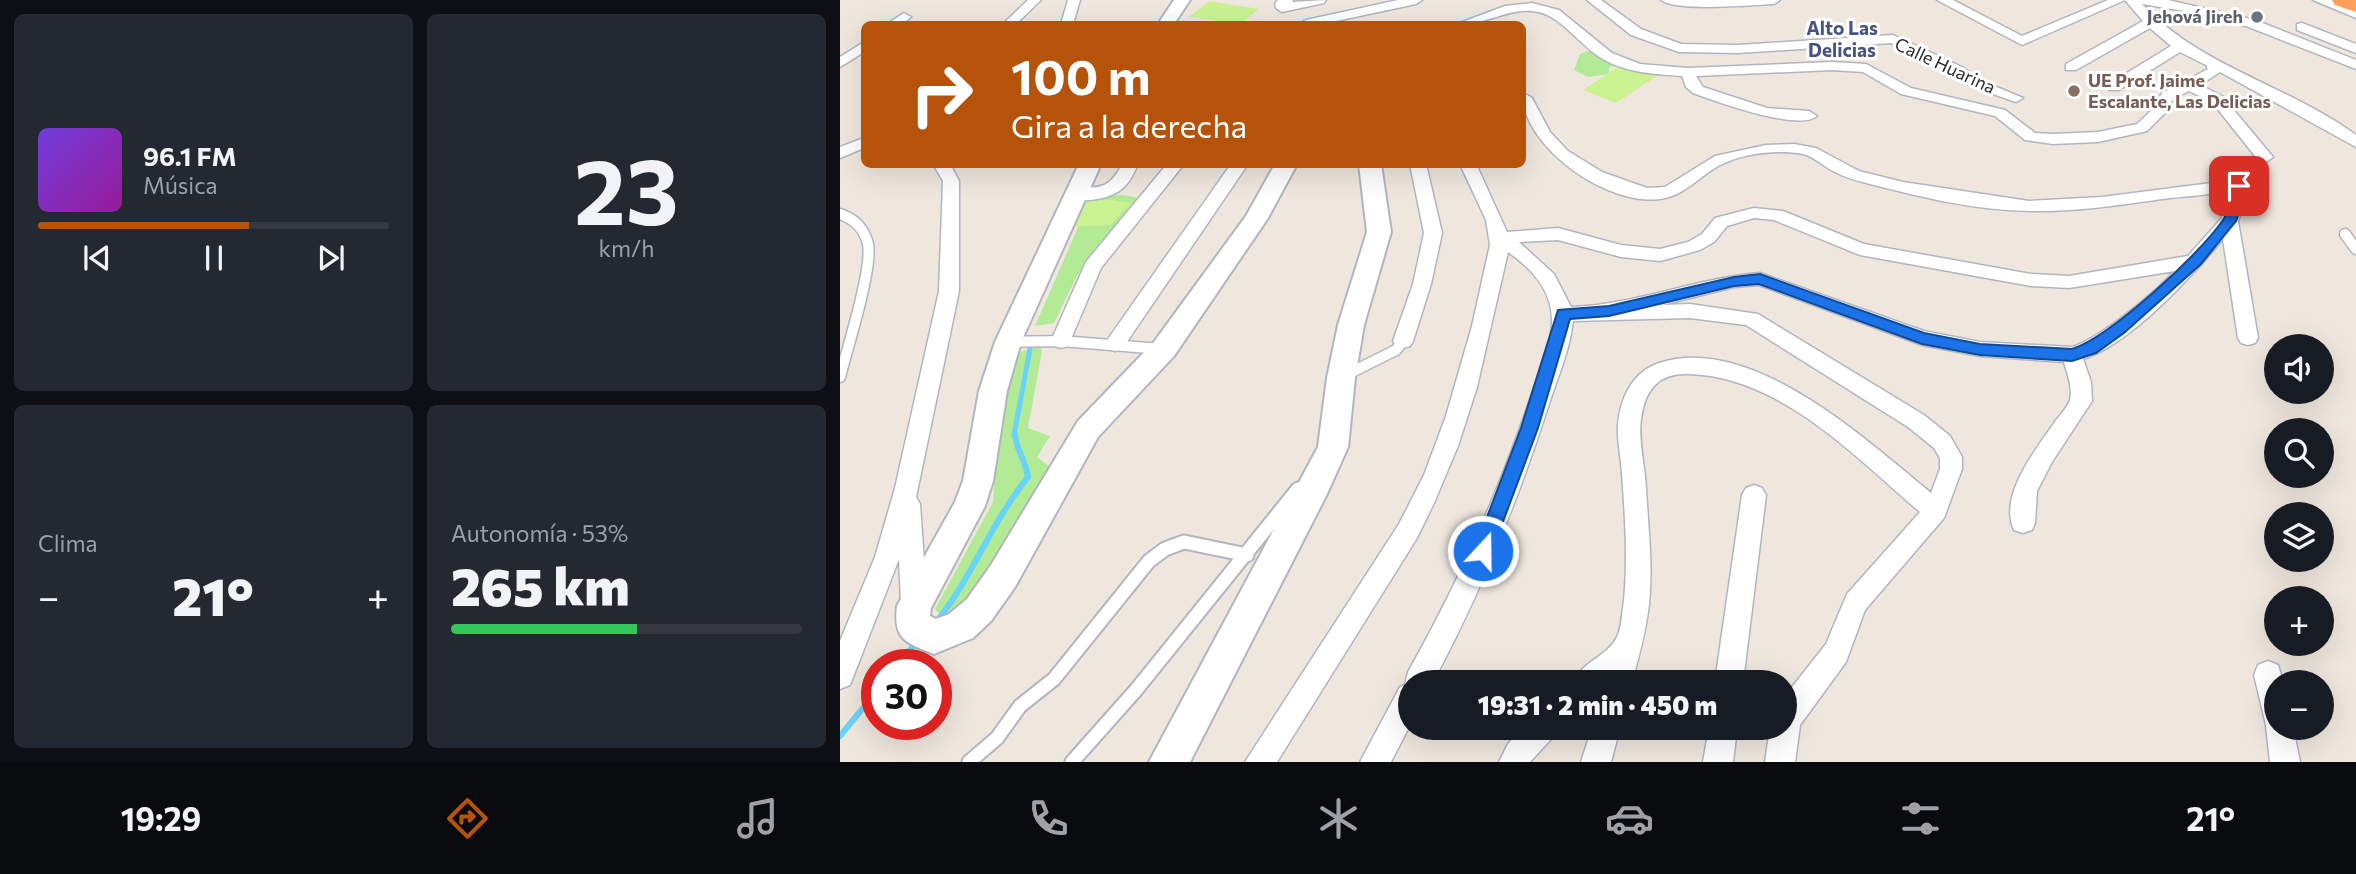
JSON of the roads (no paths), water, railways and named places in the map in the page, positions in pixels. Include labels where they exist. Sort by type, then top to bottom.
[{"type":"highway","points":[[2343,0],[2356,5]]},
{"type":"street","points":[[1012,21],[1035,0]]},
{"type":"street","points":[[1067,21],[1074,0]]},
{"type":"street","points":[[1168,21],[1182,0]]},
{"type":"street","points":[[1284,4],[1320,0]]},
{"type":"street","points":[[1320,21],[1416,0]]},
{"type":"street","name":"Calle Huarina","points":[[1592,0],[1636,32],[1679,48],[1738,49],[1893,39],[1956,70],[1975,83],[2017,98]]},
{"type":"street","points":[[1667,0],[1692,3],[1774,0]]},
{"type":"street","points":[[1943,0],[2022,41],[2119,0]]},
{"type":"street","points":[[2131,0],[2151,22],[2180,46],[2237,73],[2356,142]]},
{"type":"street","points":[[2140,0],[2213,12],[2273,30],[2356,65]]},
{"type":"street","points":[[2217,0],[2332,38],[2356,49]]},
{"type":"street","points":[[2319,0],[2356,14]]},
{"type":"street","points":[[1473,21],[1510,9],[1532,7],[1554,13],[1607,56],[1638,68],[1688,72],[1832,66],[1867,68],[1906,91],[2006,116],[2031,137],[2053,139],[2126,133],[2149,124],[2167,96],[2186,84],[2211,74],[2214,69],[2212,63]]},
{"type":"street","points":[[1505,21],[1510,9]]},
{"type":"street","points":[[2071,67],[2151,22]]},
{"type":"street","points":[[2114,87],[2180,46]]},
{"type":"street","points":[[1599,47],[1643,57],[1679,48]]},
{"type":"street","points":[[840,63],[861,48]]},
{"type":"street","points":[[1688,72],[1693,87],[1698,90],[1765,112],[1809,116]]},
{"type":"street","points":[[1526,99],[1532,104],[1545,136],[1564,154],[1589,171],[1630,190],[1643,193],[1670,191],[1688,183],[1711,164],[1725,158],[1748,152],[1798,149],[1822,154],[1846,172],[1889,184],[2027,206],[2069,204],[2224,186],[2245,167],[2265,157],[2217,99],[2186,84]]},
{"type":"street","points":[[840,153],[861,144]]},
{"type":"street","points":[[840,675],[887,557],[907,488],[948,291],[951,181],[945,168]]},
{"type":"street","points":[[921,624],[978,481],[993,391],[1007,342],[1088,168]]},
{"type":"street","points":[[1074,194],[1110,191],[1121,183],[1128,168]]},
{"type":"street","points":[[1061,341],[1093,266],[1173,168]]},
{"type":"street","points":[[1115,344],[1237,168]]},
{"type":"street","points":[[921,624],[961,626],[979,610],[1003,576],[1088,429],[1164,349],[1256,218],[1284,168]]},
{"type":"street","points":[[1169,762],[1327,464],[1333,447],[1341,378],[1351,325],[1379,232],[1371,168]]},
{"type":"street","points":[[1403,341],[1422,284],[1433,233],[1419,168]]},
{"type":"street","points":[[1260,762],[1429,494],[1475,361],[1499,238],[1470,168]]},
{"type":"street","points":[[1609,311],[1734,281],[1760,279],[1922,338],[1980,349],[2072,355],[2091,349],[2119,329],[2196,261],[2230,221],[2242,190],[2230,181]]},
{"type":"street","points":[[1499,238],[1559,234],[1621,251],[1660,255],[1694,246],[1708,238],[1721,222],[1754,213],[1765,213],[1777,215],[1860,249],[2031,280],[2069,282],[2196,261]]},
{"type":"street","points":[[2230,221],[2248,338]]},
{"type":"street","points":[[1424,670],[1474,575],[1530,428],[1556,347],[1563,314],[1552,289],[1532,262],[1522,251],[1499,238]]},
{"type":"street","points":[[1563,314],[1690,310],[1751,319],[1916,421],[1942,442],[1951,457],[1951,469],[1936,511],[1856,602],[1849,613],[1841,645],[1797,701]]},
{"type":"street","points":[[2023,523],[2025,490],[2044,455],[2081,401],[2080,382],[2072,355]]},
{"type":"street","points":[[1622,670],[1636,603],[1634,464],[1630,421],[1637,393],[1646,376],[1664,368],[1685,365],[1722,367],[1785,393],[1936,511]]},
{"type":"street","points":[[907,488],[921,624]]},
{"type":"street","points":[[1731,670],[1754,495]]},
{"type":"street","points":[[1601,670],[1629,645]]},
{"type":"street","points":[[1375,762],[1398,719]]},
{"type":"street","points":[[1514,762],[1531,740]]},
{"type":"street","points":[[1596,762],[1602,740]]},
{"type":"street","points":[[1718,762],[1721,740]]},
{"type":"street","points":[[1780,762],[1782,740]]},
{"type":"street","points":[[2280,740],[2285,762]]},
{"type":"lane","points":[[840,214],[853,219],[863,229],[869,242],[869,258],[840,377]]},
{"type":"lane","points":[[2345,234],[2356,249]]},
{"type":"lane","points":[[1007,342],[1061,341],[1164,349]]},
{"type":"lane","points":[[1341,378],[1396,350],[1403,341]]},
{"type":"lane","points":[[1072,762],[1136,690],[1305,482],[1327,464]]},
{"type":"lane","points":[[969,762],[997,738],[1020,706],[1054,679],[1149,561],[1184,542],[1247,555]]},
{"type":"waterway","points":[[1014,435],[1030,349]]},
{"type":"waterway","points":[[937,621],[1028,477],[1015,434]]},
{"type":"waterway","points":[[911,649],[918,640]]},
{"type":"waterway","points":[[840,736],[861,710]]},
{"type":"place","name":"Jehová Jireh","points":[[2257,17]]},
{"type":"place","name":"UE Prof. Jaime Escalante, Las Delicias","points":[[2074,91]]},
{"type":"district","name":"Alto Las Delicias","points":[[1842,39]]}]
